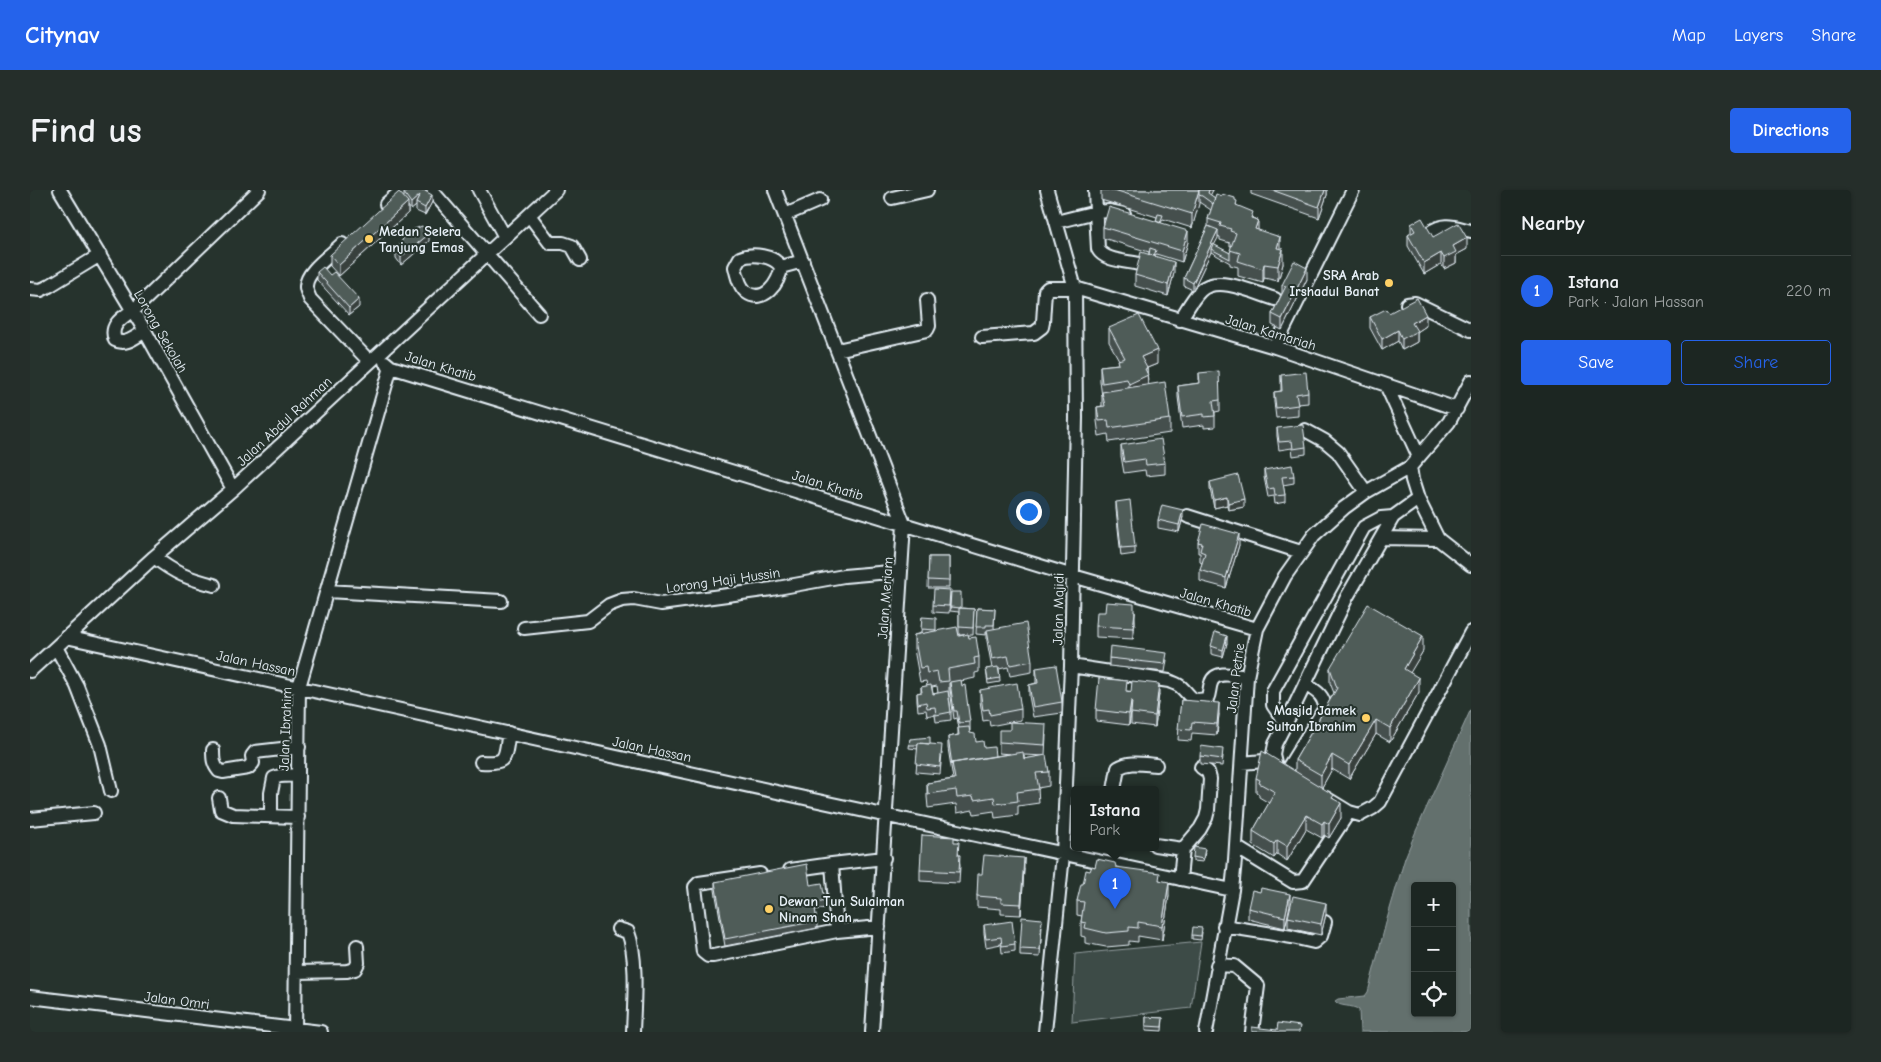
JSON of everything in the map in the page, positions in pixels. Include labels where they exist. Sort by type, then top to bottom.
[{"type":"street","name":"Lorong Sekolah","points":[[60,190],[133,310],[232,489]]},
{"type":"street","points":[[145,331],[126,342],[115,340],[114,332],[117,322],[133,310],[260,190]]},
{"type":"street","points":[[374,216],[402,190]]},
{"type":"street","points":[[479,190],[505,237]]},
{"type":"street","name":"Jalan Abdul Rahman","points":[[30,671],[154,557],[232,489],[556,190]]},
{"type":"street","name":"Jalan Meriam","points":[[775,190],[904,524],[872,1032]]},
{"type":"street","points":[[892,198],[927,190]]},
{"type":"street","name":"Jalan Majidi","points":[[1045,1032],[1063,855],[1074,576],[1076,418],[1075,288],[1047,190]]},
{"type":"street","points":[[1095,190],[1098,249],[1100,253],[1107,257],[1139,264]]},
{"type":"street","points":[[1275,347],[1353,190]]},
{"type":"street","points":[[433,192],[539,314]]},
{"type":"street","points":[[785,215],[820,200]]},
{"type":"street","points":[[1056,222],[1096,212],[1114,212],[1138,218]]},
{"type":"street","points":[[530,215],[550,243],[562,243],[572,246],[580,260]]},
{"type":"street","points":[[1429,233],[1444,225],[1471,231]]},
{"type":"street","points":[[353,234],[311,273],[306,281],[306,289],[310,298],[374,359],[391,367]]},
{"type":"street","points":[[30,289],[41,290],[100,255]]},
{"type":"street","points":[[781,267],[803,261]]},
{"type":"street","points":[[1180,320],[1200,291],[1209,285],[1220,284],[1240,288],[1275,300]]},
{"type":"street","name":"Jalan Kamariah","points":[[982,337],[1034,333],[1042,327],[1045,291],[1048,288],[1075,288],[1275,347],[1457,409]]},
{"type":"street","points":[[837,350],[927,330],[929,326],[927,300]]},
{"type":"street","points":[[1397,310],[1409,303],[1415,303],[1471,330]]},
{"type":"street","name":"Jalan Khatib","points":[[391,367],[1074,576],[1257,629]]},
{"type":"street","name":"Jalan Ibrahim","points":[[295,1030],[299,687],[391,367]]},
{"type":"street","name":"Jalan Petrie","points":[[1206,1032],[1232,890],[1247,677],[1257,629],[1286,576],[1314,535],[1366,492],[1410,467],[1450,422],[1471,381]]},
{"type":"street","points":[[1386,385],[1419,457]]},
{"type":"street","points":[[1304,430],[1324,441],[1338,452],[1366,492]]},
{"type":"street","points":[[1410,467],[1418,499],[1438,539],[1471,565]]},
{"type":"street","points":[[1305,684],[1320,694],[1324,701],[1324,708],[1289,776],[1276,768],[1273,754],[1275,744],[1347,597],[1393,517],[1418,499]]},
{"type":"street","points":[[1187,516],[1301,552]]},
{"type":"street","points":[[1286,724],[1273,705],[1273,691],[1364,527],[1381,518],[1393,517]]},
{"type":"street","points":[[1381,538],[1438,539]]},
{"type":"street","points":[[154,557],[171,570],[185,577],[214,585]]},
{"type":"street","name":"Lorong Haji Hussin","points":[[524,628],[588,621],[609,606],[622,600],[634,599],[661,604],[772,589],[844,576],[901,571]]},
{"type":"street","points":[[327,592],[501,601]]},
{"type":"street","points":[[1317,793],[1349,812],[1360,815],[1380,802],[1471,632]]},
{"type":"street","name":"Jalan Hassan","points":[[66,637],[886,814],[1063,855],[1232,890]]},
{"type":"street","points":[[56,646],[77,686],[100,745],[111,791]]},
{"type":"street","points":[[1071,666],[1170,681],[1179,685],[1188,697],[1195,699],[1207,698],[1211,681],[1215,676],[1223,674],[1247,677]]},
{"type":"street","points":[[481,762],[496,763],[502,761],[509,733]]},
{"type":"street","points":[[213,750],[215,766],[219,771],[223,772],[248,768],[253,763],[252,756],[255,752],[298,747]]},
{"type":"street","points":[[1242,763],[1274,760]]},
{"type":"street","points":[[1115,786],[1118,768],[1125,764],[1156,765]]},
{"type":"street","points":[[1180,879],[1183,849],[1200,829],[1208,810],[1210,779],[1208,772],[1201,767]]},
{"type":"street","points":[[271,816],[271,793],[274,778],[298,775]]},
{"type":"street","points":[[219,798],[221,810],[233,816],[298,817]]},
{"type":"street","points":[[1236,847],[1293,882],[1303,881],[1349,812]]},
{"type":"street","points":[[30,819],[94,813]]},
{"type":"street","points":[[1159,846],[1183,849]]},
{"type":"street","points":[[880,927],[837,931],[708,956],[703,952],[694,890],[699,883],[884,858]]},
{"type":"street","points":[[832,864],[837,931]]},
{"type":"street","points":[[1224,926],[1314,942],[1321,936],[1325,922]]},
{"type":"street","points":[[618,929],[628,932],[631,940],[633,1032]]},
{"type":"street","points":[[296,972],[347,971],[354,969],[358,963],[357,946]]},
{"type":"street","points":[[1217,965],[1234,966],[1258,986],[1252,1032]]},
{"type":"street","name":"Jalan Omri","points":[[30,997],[321,1032]]},
{"type":"shaded area","points":[[1471,709],[1471,1032],[1360,1032],[1359,1010],[1340,1005],[1335,1001],[1365,996],[1368,992],[1405,858]]},
{"type":"shaded area","points":[[1201,942],[1191,1008],[1072,1022],[1075,954]]},
{"type":"building","points":[[407,190],[426,190],[432,195],[425,208],[416,203],[420,195],[411,203],[404,193]]},
{"type":"building","points":[[1114,190],[1199,190],[1192,214]]},
{"type":"building","points":[[1199,190],[1209,190],[1208,193],[1215,198],[1213,204],[1199,195]]},
{"type":"building","points":[[1272,190],[1325,190],[1319,207]]},
{"type":"building","points":[[399,192],[408,202],[339,265],[330,255]]},
{"type":"building","points":[[1216,194],[1235,198],[1237,201],[1236,205],[1253,212],[1251,218],[1258,220],[1255,229],[1280,237],[1277,248],[1283,249],[1278,266],[1264,264],[1263,269],[1238,261],[1240,253],[1230,250],[1236,233],[1230,231],[1231,229],[1220,226],[1221,223],[1208,219]]},
{"type":"building","points":[[1109,207],[1188,231],[1182,251],[1103,227]]},
{"type":"building","points":[[1158,214],[1163,215],[1160,223],[1156,221]]},
{"type":"building","points":[[1422,218],[1433,237],[1458,223],[1467,238],[1453,246],[1456,252],[1444,258],[1441,253],[1424,263],[1408,235],[1415,231],[1411,224]]},
{"type":"building","points":[[422,226],[429,234],[401,257],[396,251],[407,232]]},
{"type":"building","points":[[1208,226],[1218,230],[1193,283],[1184,278]]},
{"type":"building","points":[[1213,244],[1230,253],[1230,259],[1211,249]]},
{"type":"building","points":[[1150,248],[1156,250],[1154,256],[1149,255]]},
{"type":"building","points":[[1141,252],[1174,262],[1168,285],[1135,275]]},
{"type":"building","points":[[1294,261],[1307,268],[1282,319],[1272,314],[1286,286],[1282,285]]},
{"type":"building","points":[[323,267],[330,275],[334,272],[359,299],[349,308],[317,272]]},
{"type":"building","points":[[1417,298],[1426,315],[1412,323],[1417,331],[1402,339],[1398,330],[1382,339],[1370,317],[1386,309],[1389,313]]},
{"type":"building","points":[[1139,315],[1157,350],[1141,357],[1147,368],[1145,369],[1148,375],[1129,384],[1127,379],[1102,383],[1100,366],[1119,364],[1118,360],[1125,358],[1109,328]]},
{"type":"building","points":[[1219,371],[1220,400],[1213,401],[1215,416],[1204,417],[1204,414],[1182,417],[1178,386],[1200,383],[1199,373]]},
{"type":"building","points":[[1306,372],[1308,392],[1296,394],[1298,405],[1276,408],[1274,392],[1282,391],[1281,375]]},
{"type":"building","points":[[1165,382],[1170,419],[1109,428],[1108,420],[1099,421],[1097,407],[1105,406],[1102,392]]},
{"type":"building","points":[[1303,425],[1306,447],[1293,449],[1292,441],[1279,442],[1277,428]]},
{"type":"building","points":[[1161,439],[1165,463],[1146,465],[1145,459],[1124,462],[1121,445]]},
{"type":"building","points":[[1292,465],[1294,476],[1282,477],[1285,495],[1275,496],[1274,488],[1268,489],[1264,470]]},
{"type":"building","points":[[1238,475],[1244,499],[1228,503],[1227,497],[1214,500],[1210,482]]},
{"type":"building","points":[[1130,500],[1135,547],[1121,548],[1116,502]]},
{"type":"building","points":[[1162,505],[1183,510],[1179,525],[1158,520]]},
{"type":"building","points":[[1203,524],[1239,534],[1226,578],[1200,570],[1205,553],[1200,551],[1202,543],[1198,542]]},
{"type":"building","points":[[929,557],[949,557],[949,581],[928,580]]},
{"type":"building","points":[[934,589],[950,590],[949,606],[933,605]]},
{"type":"building","points":[[951,592],[961,592],[961,608],[950,607]]},
{"type":"building","points":[[1106,602],[1134,604],[1133,628],[1096,626],[1097,612],[1105,612]]},
{"type":"building","name":"Masjid Jamek Sultan Ibrahim","points":[[1368,604],[1423,636],[1404,669],[1419,678],[1390,728],[1376,720],[1349,765],[1332,755],[1321,775],[1295,760],[1337,688],[1330,668]]},
{"type":"building","points":[[959,608],[974,609],[973,628],[959,627]]},
{"type":"building","points":[[977,608],[995,609],[994,625],[976,627]]},
{"type":"building","points":[[922,617],[936,618],[936,630],[921,629]]},
{"type":"building","points":[[1026,623],[1032,661],[1010,665],[1008,656],[992,659],[987,630]]},
{"type":"building","points":[[957,627],[959,636],[968,634],[969,638],[976,637],[979,657],[974,658],[975,664],[948,669],[949,681],[939,682],[937,671],[927,673],[926,667],[920,668],[914,635]]},
{"type":"building","points":[[1215,632],[1227,636],[1223,650],[1211,646]]},
{"type":"building","points":[[1110,646],[1167,653],[1165,664],[1109,658]]},
{"type":"building","points":[[1056,665],[1062,702],[1033,707],[1029,685],[1038,683],[1036,668]]},
{"type":"building","points":[[998,667],[1000,678],[988,680],[986,669]]},
{"type":"building","points":[[1099,678],[1127,681],[1126,691],[1131,692],[1132,681],[1159,684],[1155,716],[1131,713],[1132,701],[1129,714],[1096,710]]},
{"type":"building","points":[[961,680],[962,686],[965,685],[970,722],[959,723],[957,711],[954,711],[950,682]]},
{"type":"building","points":[[1017,683],[1021,709],[990,715],[989,709],[983,710],[980,690]]},
{"type":"building","points":[[931,685],[933,694],[948,691],[951,712],[936,715],[935,707],[927,708],[926,702],[918,704],[917,693],[922,692],[921,687]]},
{"type":"building","points":[[1181,700],[1219,703],[1217,724],[1192,722],[1191,730],[1178,729]]},
{"type":"building","points":[[1010,722],[1046,724],[1045,745],[999,742],[999,730],[1010,730]]},
{"type":"building","points":[[969,727],[970,733],[975,734],[976,742],[983,741],[984,748],[994,747],[995,756],[952,763],[952,765],[948,737],[959,735],[958,728]]},
{"type":"building","points":[[930,737],[930,744],[918,743],[918,745],[909,745],[910,739]]},
{"type":"building","points":[[918,743],[942,745],[940,767],[916,764]]},
{"type":"building","points":[[1201,746],[1223,749],[1222,759],[1200,756]]},
{"type":"building","points":[[1262,751],[1334,795],[1332,798],[1341,803],[1329,824],[1324,821],[1322,824],[1306,815],[1287,846],[1277,840],[1274,844],[1253,831],[1275,792],[1259,783],[1260,780],[1256,778]]},
{"type":"building","points":[[1023,752],[1024,759],[1046,755],[1049,772],[1036,773],[1039,789],[1017,792],[1018,801],[995,804],[994,797],[974,800],[973,796],[957,798],[956,790],[928,794],[927,783],[955,779],[952,763]]},
{"type":"building","points":[[922,835],[954,837],[954,842],[959,842],[959,872],[920,870]]},
{"type":"building","points":[[1194,847],[1205,849],[1203,859],[1193,857]]},
{"type":"building","points":[[984,855],[1024,858],[1021,904],[1001,903],[1001,898],[977,896],[978,874],[982,874]]},
{"type":"building","points":[[1097,859],[1115,863],[1116,867],[1160,873],[1159,880],[1169,882],[1162,926],[1138,922],[1138,928],[1129,927],[1129,931],[1106,933],[1085,928],[1086,923],[1081,922],[1084,902],[1077,901],[1086,870],[1090,871],[1092,866],[1095,867]]},
{"type":"building","name":"Dewan Tun Sulaiman Ninam Shah","points":[[807,864],[810,885],[822,883],[825,900],[814,903],[817,921],[725,939],[715,882]]},
{"type":"building","points":[[1261,888],[1290,894],[1285,917],[1248,908],[1252,890],[1260,892]]},
{"type":"building","points":[[1293,896],[1326,903],[1321,924],[1288,917]]},
{"type":"building","points":[[1022,917],[1042,919],[1040,950],[1020,949]]},
{"type":"building","points":[[1012,921],[1015,944],[1002,946],[1001,937],[986,939],[984,925]]},
{"type":"building","points":[[1193,927],[1202,928],[1201,936],[1192,935]]},
{"type":"building","points":[[1146,1017],[1163,1018],[1162,1027],[1146,1026]]},
{"type":"building","points":[[1278,1023],[1300,1026],[1299,1032],[1252,1032],[1252,1027],[1277,1030]]},
{"type":"place","name":"Medan Selera Tanjung Emas","points":[[369,239]]},
{"type":"place","name":"SRA Arab Irshadul Banat","points":[[1389,283]]},
{"type":"place","name":"Masjid Jamek Sultan Ibrahim","points":[[1366,718]]},
{"type":"place","name":"Dewan Tun Sulaiman Ninam Shah","points":[[769,909]]},
{"type":"place","name":"Istana","points":[[1115,909]]}]
